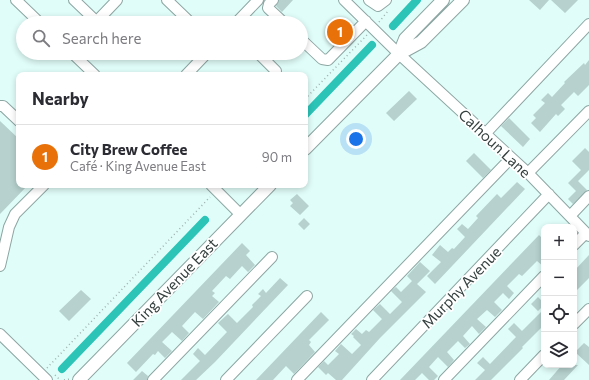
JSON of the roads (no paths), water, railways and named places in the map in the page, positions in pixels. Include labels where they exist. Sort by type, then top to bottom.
[{"type":"main road","points":[[399,54],[405,39],[443,0]]},
{"type":"main road","points":[[308,146],[399,54],[421,42],[463,0]]},
{"type":"main road","name":"King Avenue East","points":[[75,379],[267,188]]},
{"type":"street","points":[[16,0],[33,16]]},
{"type":"street","points":[[74,0],[90,16]]},
{"type":"street","points":[[102,16],[117,0]]},
{"type":"street","points":[[168,0],[184,16]]},
{"type":"street","points":[[243,16],[258,0]]},
{"type":"street","points":[[273,0],[269,4],[268,8],[277,16]]},
{"type":"street","name":"Calhoun Lane","points":[[344,0],[484,134],[528,173],[588,234]]},
{"type":"street","points":[[369,0],[378,6],[387,5]]},
{"type":"street","points":[[484,134],[589,24]]},
{"type":"street","points":[[308,46],[322,59],[328,60],[370,25]]},
{"type":"street","points":[[79,60],[92,72]]},
{"type":"street","points":[[189,72],[200,60]]},
{"type":"street","points":[[265,60],[276,71]]},
{"type":"street","points":[[0,106],[3,106],[16,118]]},
{"type":"street","points":[[528,173],[589,111]]},
{"type":"street","points":[[297,380],[512,158]]},
{"type":"street","points":[[0,266],[9,227],[15,214],[41,188]]},
{"type":"street","points":[[214,188],[241,214]]},
{"type":"street","name":"Murphy Avenue","points":[[372,380],[549,194]]},
{"type":"street","points":[[570,216],[589,196]]},
{"type":"street","points":[[577,243],[588,234]]},
{"type":"street","points":[[153,380],[272,257]]},
{"type":"street","points":[[444,380],[541,279]]},
{"type":"street","points":[[226,380],[308,296]]},
{"type":"street","points":[[577,321],[589,309]]},
{"type":"street","points":[[2,341],[47,380]]},
{"type":"street","points":[[520,380],[541,359]]},
{"type":"waterway","points":[[393,26],[417,0]]},
{"type":"waterway","points":[[308,112],[372,45]]},
{"type":"waterway","points":[[62,369],[205,220]]},
{"type":"place","name":"City Brew Coffee","points":[[340,32]]}]
